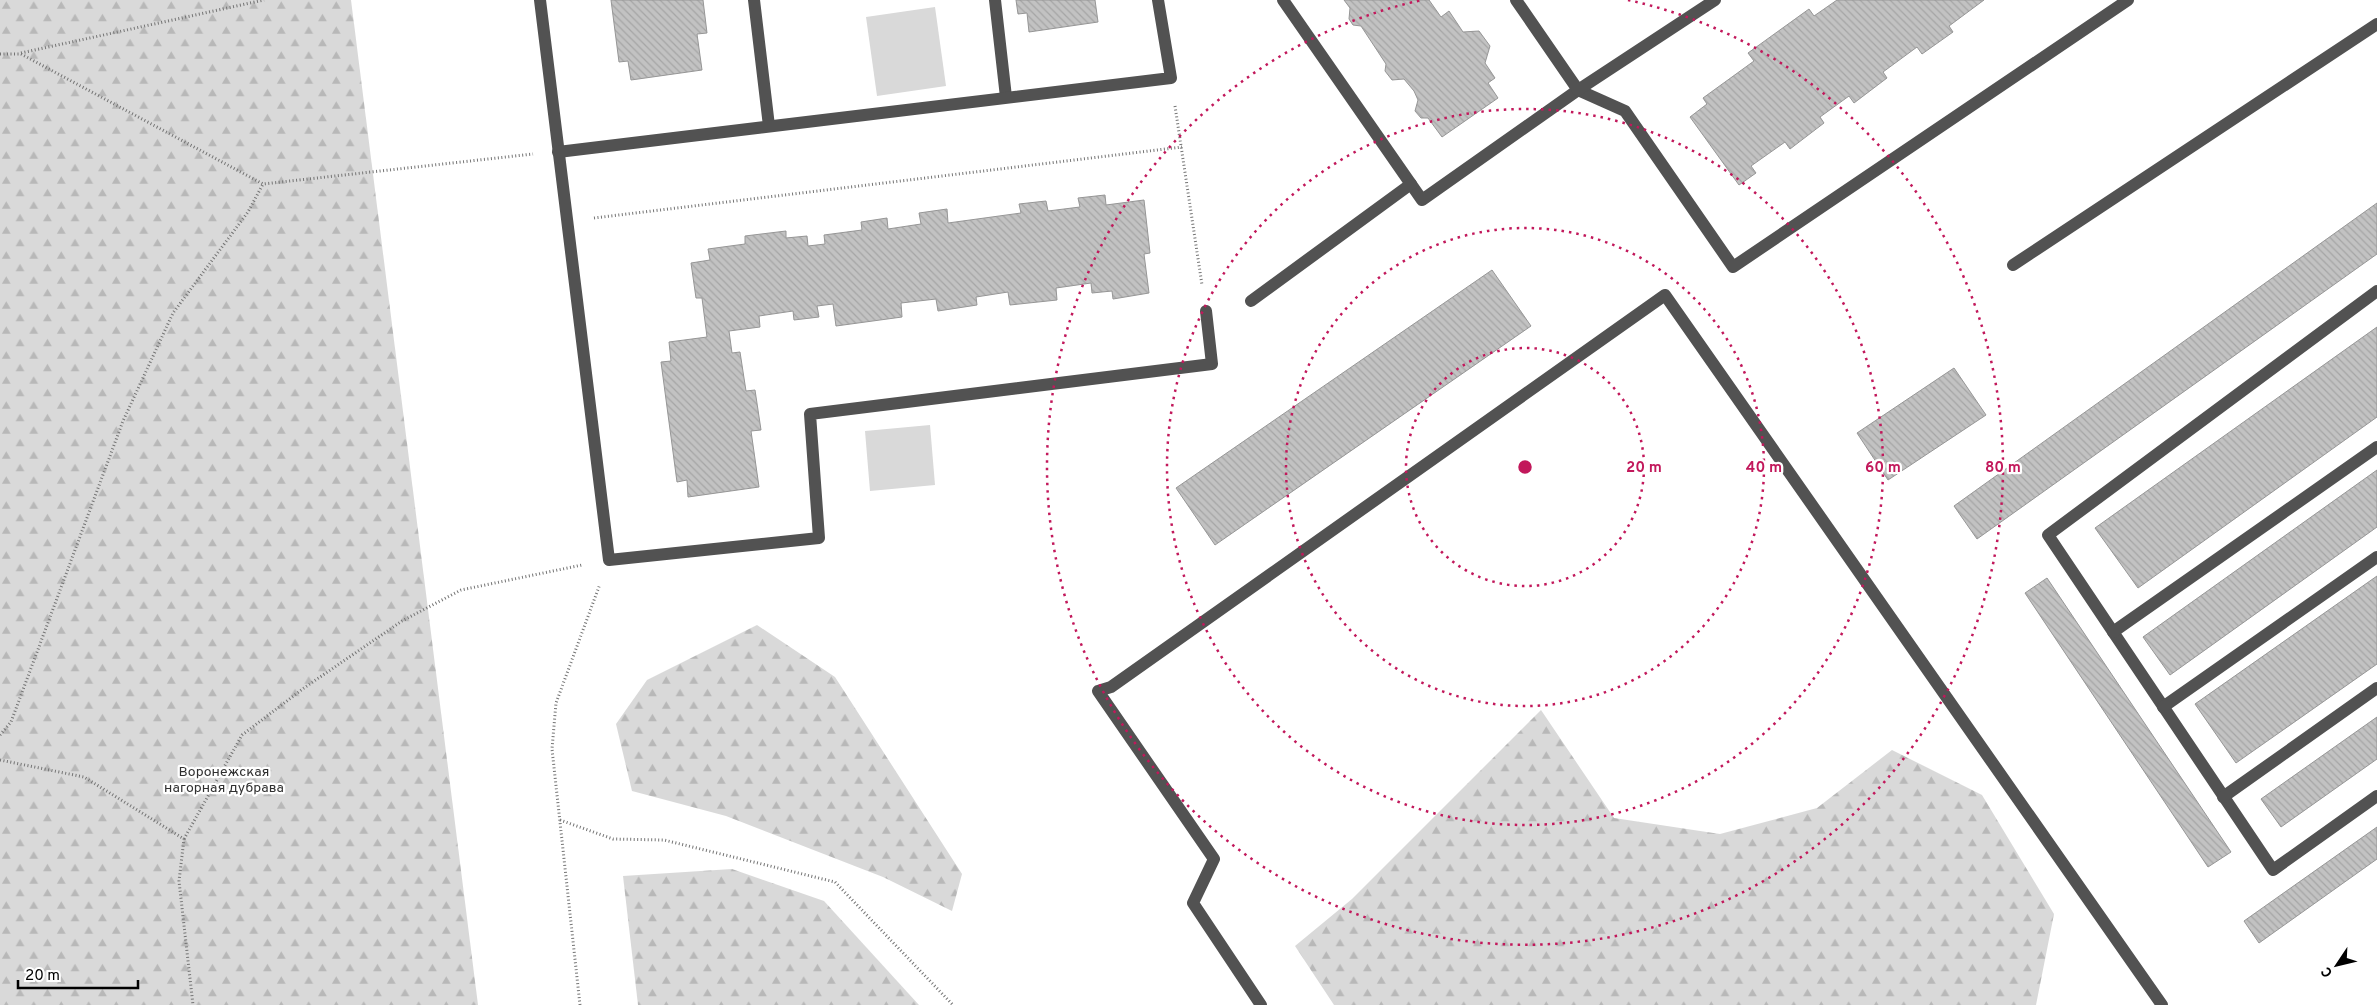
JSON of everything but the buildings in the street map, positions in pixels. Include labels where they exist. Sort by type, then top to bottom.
[{"type":"street","points":[[540,0],[609,560],[819,538],[810,414],[1212,364],[1206,311]]},
{"type":"street","points":[[754,0],[769,126]]},
{"type":"street","points":[[995,0],[1006,97]]},
{"type":"street","points":[[558,152],[1171,78],[1158,0]]},
{"type":"street","points":[[1283,0],[1422,200],[1578,90],[1715,0]]},
{"type":"street","points":[[1516,0],[1578,90],[1625,111],[1733,268],[2128,0]]},
{"type":"street","points":[[2013,265],[2377,24]]},
{"type":"street","points":[[1252,302],[1411,184]]},
{"type":"street","points":[[2377,291],[2048,535],[2273,870],[2377,796]]},
{"type":"street","points":[[1261,1005],[1193,903],[1214,859],[1098,691],[1112,688],[1665,295],[2162,1005]]},
{"type":"street","points":[[2113,632],[2377,447]]},
{"type":"street","points":[[2163,707],[2377,557]]},
{"type":"street","points":[[2223,797],[2377,688]]},
{"type":"path","points":[[0,54],[21,54],[264,0]]},
{"type":"path","points":[[21,54],[263,184],[558,152]]},
{"type":"path","points":[[1171,78],[1206,311]]},
{"type":"path","points":[[567,221],[1182,147]]},
{"type":"path","points":[[0,734],[11,722],[123,421],[173,313],[248,212],[263,184]]},
{"type":"path","points":[[580,1005],[552,749],[556,703],[609,560]]},
{"type":"path","points":[[193,1005],[180,881],[184,839],[242,735],[304,688],[402,621],[461,590],[609,560]]},
{"type":"path","points":[[0,760],[84,777],[184,839]]},
{"type":"path","points":[[560,820],[613,839],[664,840],[835,882],[953,1005]]},
{"type":"green space","name":"Воронежская нагорная дубрава","points":[[0,0],[351,0],[478,1005],[0,1005]]},
{"type":"green space","points":[[935,7],[946,86],[877,96],[866,17]]},
{"type":"green space","points":[[930,425],[935,485],[870,491],[865,431]]},
{"type":"green space","points":[[757,625],[835,677],[962,874],[952,911],[883,877],[726,816],[632,791],[616,724],[647,680]]},
{"type":"green space","points":[[1541,710],[1614,818],[1720,834],[1817,808],[1892,750],[1982,795],[2054,914],[2036,1005],[1334,1005],[1295,946],[1352,899]]},
{"type":"green space","points":[[732,869],[824,901],[919,1005],[638,1005],[623,876]]}]
